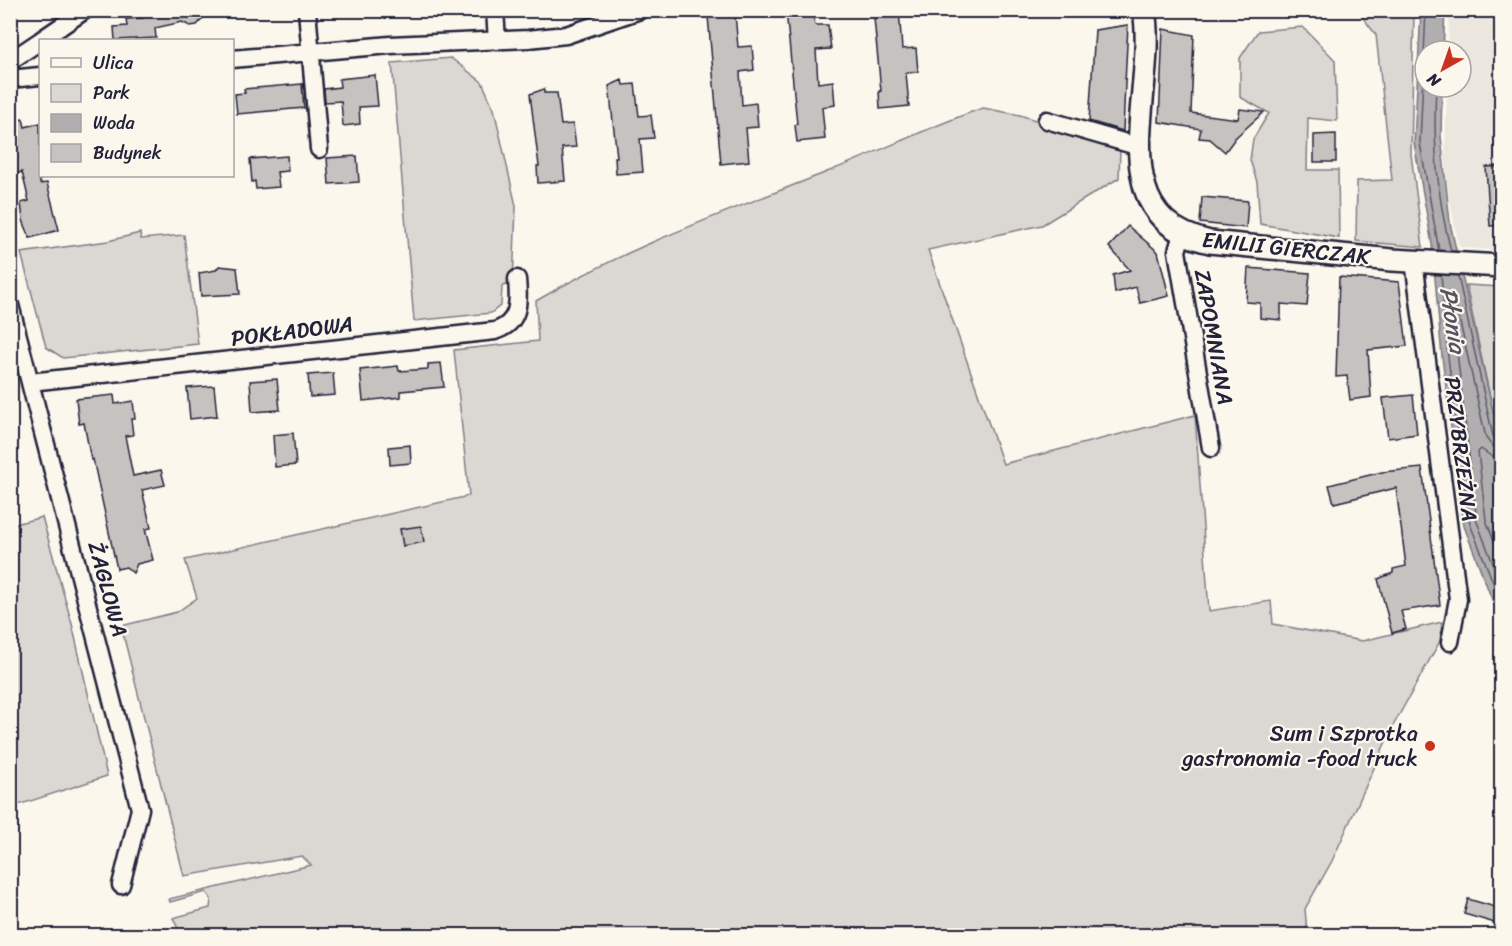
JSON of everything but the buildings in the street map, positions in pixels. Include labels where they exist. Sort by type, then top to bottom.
[{"type":"street","points":[[44,39],[85,10]]},
{"type":"street","points":[[306,10],[319,148]]},
{"type":"street","points":[[495,10],[497,41]]},
{"type":"street","points":[[234,60],[390,45],[497,41],[566,35],[639,10]]},
{"type":"street","name":"EMILII GIERCZAK","points":[[1144,10],[1146,42],[1140,147],[1141,174],[1146,197],[1156,214],[1182,234],[1210,242],[1421,262],[1502,267]]},
{"type":"street","points":[[10,61],[39,42]]},
{"type":"street","points":[[10,79],[39,76]]},
{"type":"street","points":[[1047,120],[1140,147]]},
{"type":"street","name":"ZAPOMNIANA","points":[[1182,234],[1177,251],[1211,448]]},
{"type":"street","name":"PRZYBRZEŻNA","points":[[1421,262],[1458,599],[1450,642]]},
{"type":"street","name":"POKŁADOWA","points":[[30,382],[495,331],[507,326],[516,315],[518,279]]},
{"type":"street","name":"ŻAGLOWA","points":[[10,305],[140,809],[121,885]]},
{"type":"shaded area","points":[[1454,11],[1486,11],[1501,14],[1501,251],[1459,247],[1449,196],[1445,158],[1447,99],[1473,99],[1473,39],[1448,39],[1449,19]]},
{"type":"shaded area","points":[[1501,409],[1501,446],[1493,411]]},
{"type":"green space","points":[[1358,11],[1414,11],[1411,154],[1423,247],[1356,241],[1357,181],[1392,180],[1376,35]]},
{"type":"green space","points":[[1303,27],[1335,60],[1337,121],[1308,118],[1307,170],[1338,170],[1339,238],[1260,224],[1257,182],[1250,160],[1253,139],[1269,113],[1240,97],[1240,58],[1258,31]]},
{"type":"green space","points":[[451,58],[482,82],[494,109],[516,206],[513,284],[502,286],[501,305],[491,313],[414,321],[392,63]]},
{"type":"green space","points":[[983,108],[1020,115],[1120,148],[1119,178],[1042,225],[928,250],[1003,464],[1195,415],[1209,611],[1271,601],[1273,624],[1362,641],[1442,622],[1440,641],[1393,726],[1332,861],[1305,909],[1307,932],[1329,935],[181,935],[173,918],[210,908],[211,899],[206,892],[170,902],[169,899],[311,865],[302,856],[184,876],[121,626],[177,612],[197,598],[185,560],[469,496],[454,350],[538,341],[536,301],[571,282],[679,231]]},
{"type":"green space","points":[[140,233],[141,239],[184,235],[198,344],[63,358],[46,347],[21,253],[108,241]]},
{"type":"green space","points":[[1466,285],[1501,287],[1501,409],[1493,411]]},
{"type":"green space","points":[[42,517],[72,624],[107,776],[18,805],[11,817],[11,525]]},
{"type":"water","points":[[1421,11],[1445,11],[1444,39],[1420,39]]},
{"type":"water","name":"Płonia","points":[[1416,99],[1442,99],[1441,136],[1450,223],[1501,446],[1501,616],[1494,605],[1464,526],[1442,357],[1432,244],[1414,143]]},
{"type":"place","name":"Sum i Szprotka gastronomia -food truck","points":[[1430,746]]}]
